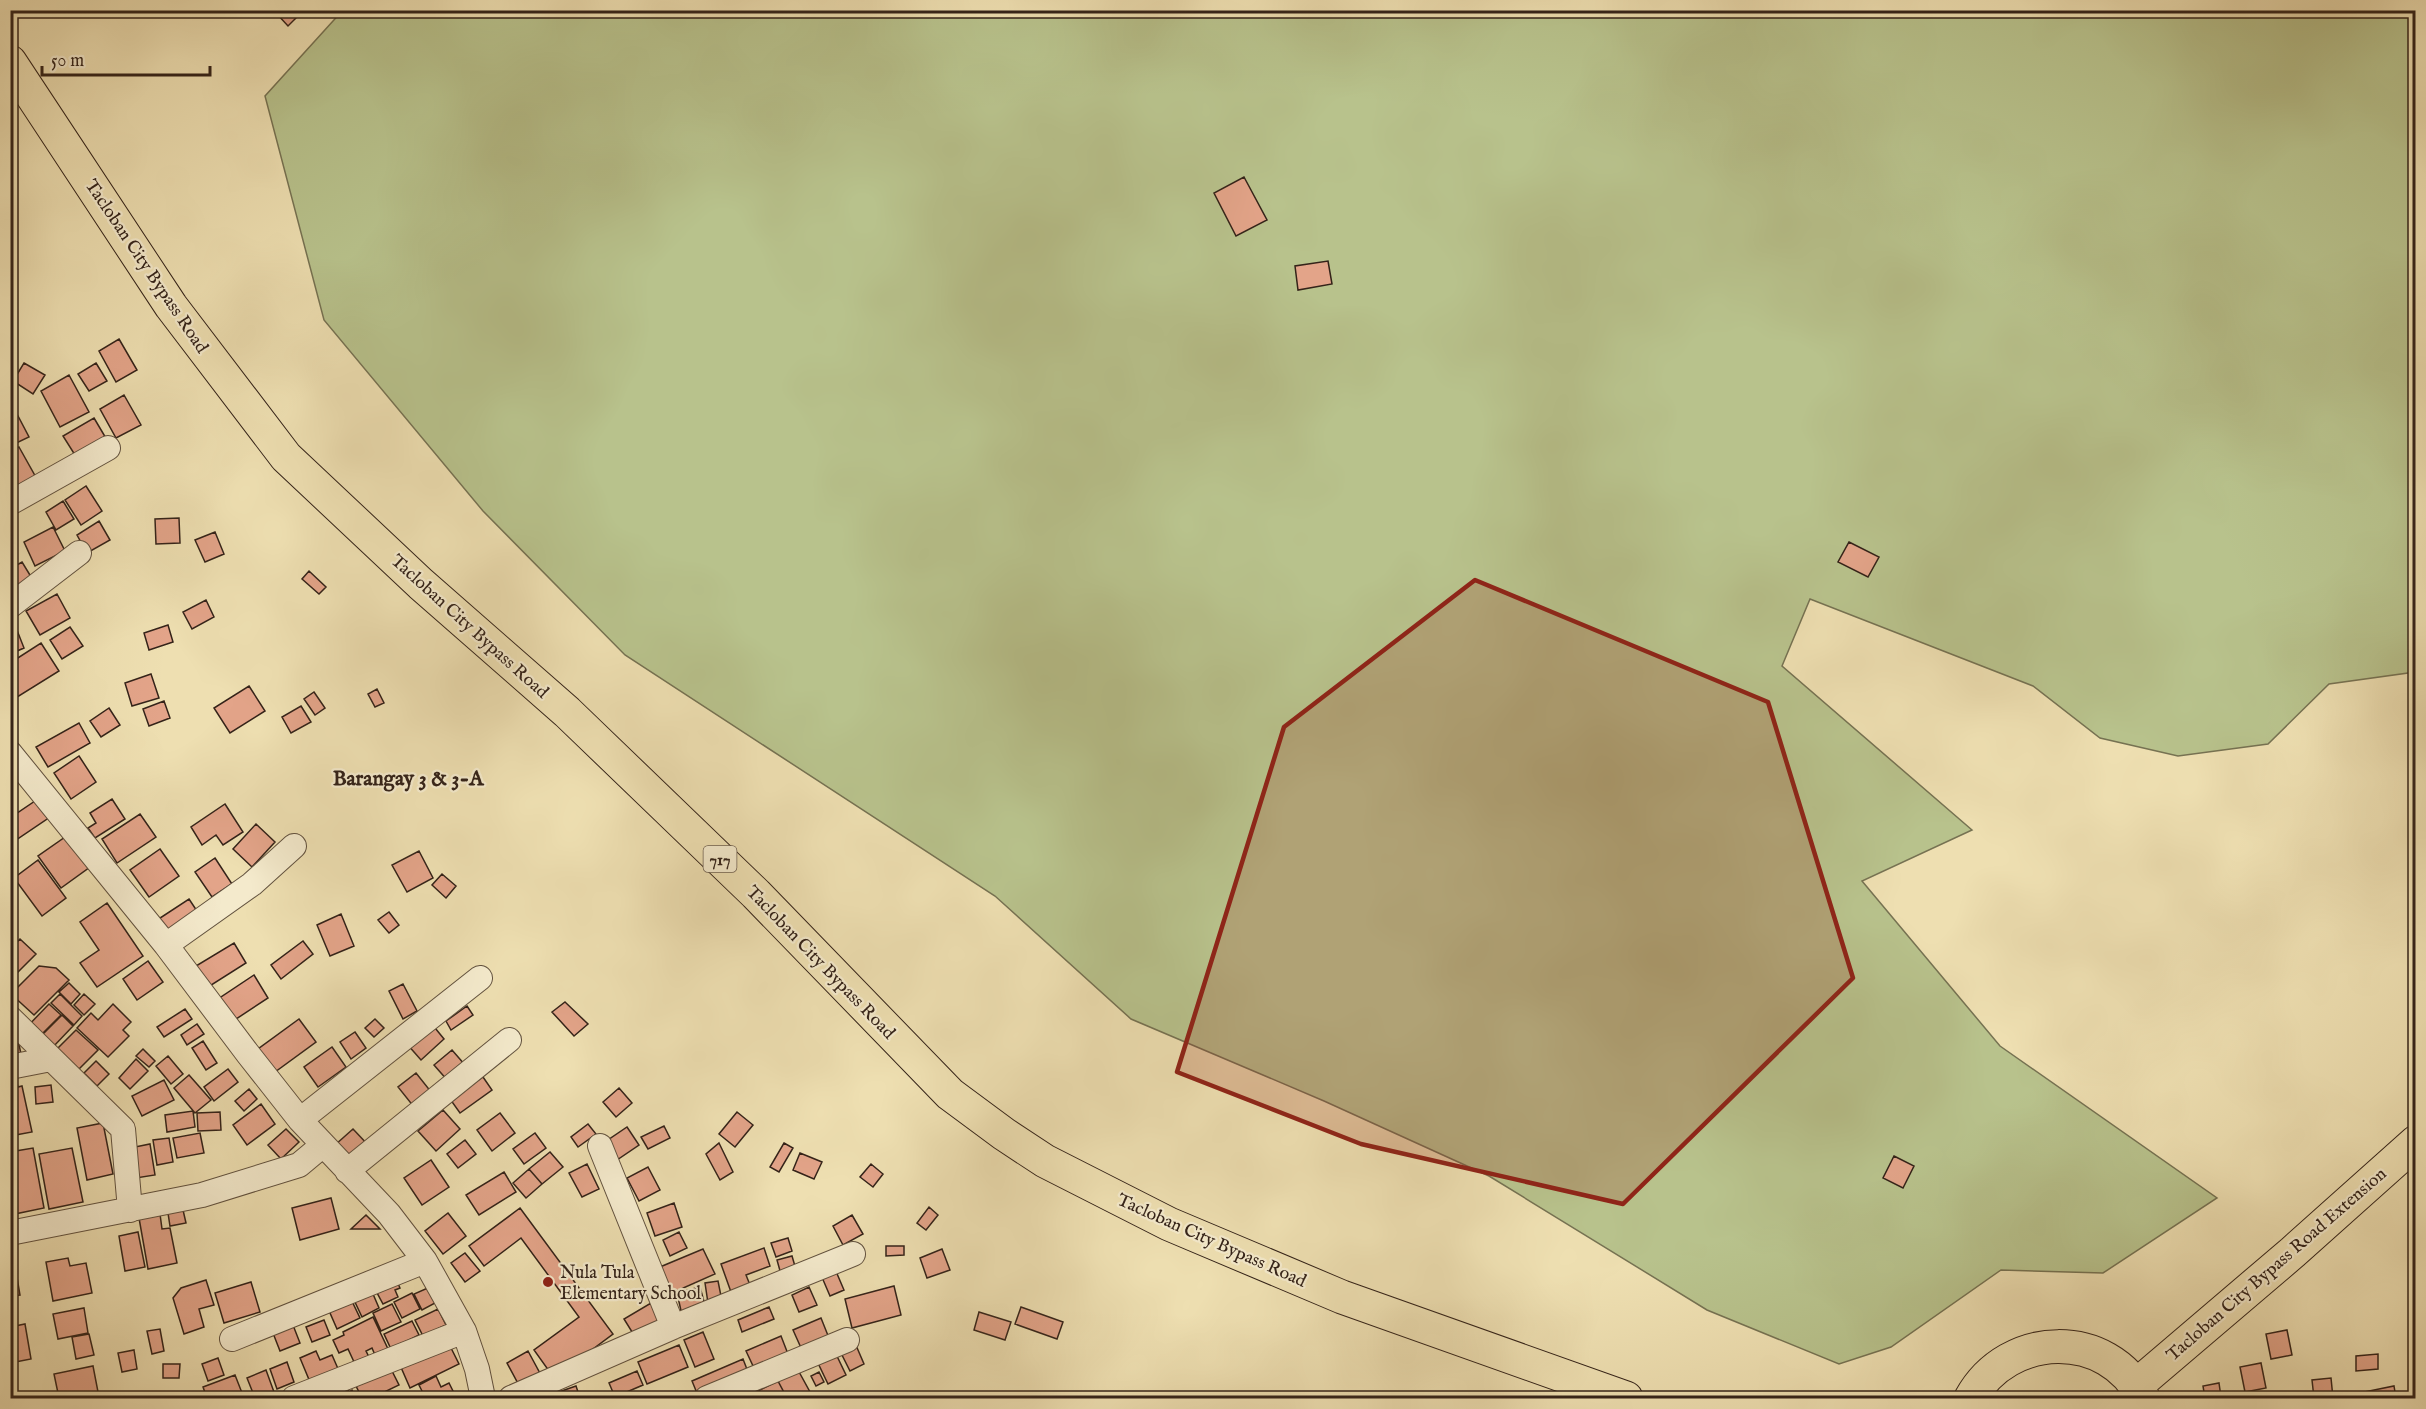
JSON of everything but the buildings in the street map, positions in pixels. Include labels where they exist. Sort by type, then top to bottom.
[{"type":"highway","name":"Tacloban City Bypass Road","points":[[10,62],[171,306],[286,457],[421,584],[567,712],[748,885],[950,1094],[1045,1161],[1169,1224],[1342,1297],[1626,1398]]},
{"type":"highway","name":"Tacloban City Bypass Road Extension","points":[[2140,1392],[2415,1142]]},
{"type":"highway","points":[[1971,1398],[1979,1385],[2001,1364],[2028,1350],[2058,1346],[2088,1351],[2116,1364],[2140,1392]]},
{"type":"street","points":[[10,503],[108,448]]},
{"type":"street","points":[[10,606],[79,553]]},
{"type":"street","points":[[10,753],[166,945],[300,1120],[389,1214],[425,1261],[464,1331],[477,1369],[483,1398]]},
{"type":"street","points":[[166,945],[252,884],[294,846]]},
{"type":"street","points":[[300,1120],[480,978]]},
{"type":"street","points":[[10,1018],[123,1130],[130,1210]]},
{"type":"street","points":[[347,1171],[509,1040]]},
{"type":"street","points":[[10,1066],[51,1059]]},
{"type":"street","points":[[10,1233],[202,1195],[299,1165],[323,1144]]},
{"type":"street","points":[[600,1146],[673,1327]]},
{"type":"street","points":[[511,1398],[673,1327],[853,1254]]},
{"type":"street","points":[[232,1339],[425,1261]]},
{"type":"street","points":[[294,1398],[464,1331]]},
{"type":"street","points":[[707,1398],[847,1340]]},
{"type":"highlighted area","points":[[1475,580],[1768,702],[1853,978],[1623,1204],[1361,1144],[1177,1072],[1284,727]]},
{"type":"green space","points":[[343,10],[2415,11],[2415,672],[2329,684],[2268,744],[2178,756],[2100,738],[2033,686],[1810,599],[1782,666],[1972,830],[1862,881],[2000,1046],[2217,1198],[2103,1273],[2001,1270],[1891,1347],[1839,1364],[1707,1310],[1489,1176],[1324,1101],[1131,1019],[995,896],[625,655],[483,511],[324,320],[265,96]]},
{"type":"place","name":"Nula Tula Elementary School","points":[[548,1282]]},
{"type":"district","name":"Barangay 3 & 3-A","points":[[408,778]]}]
